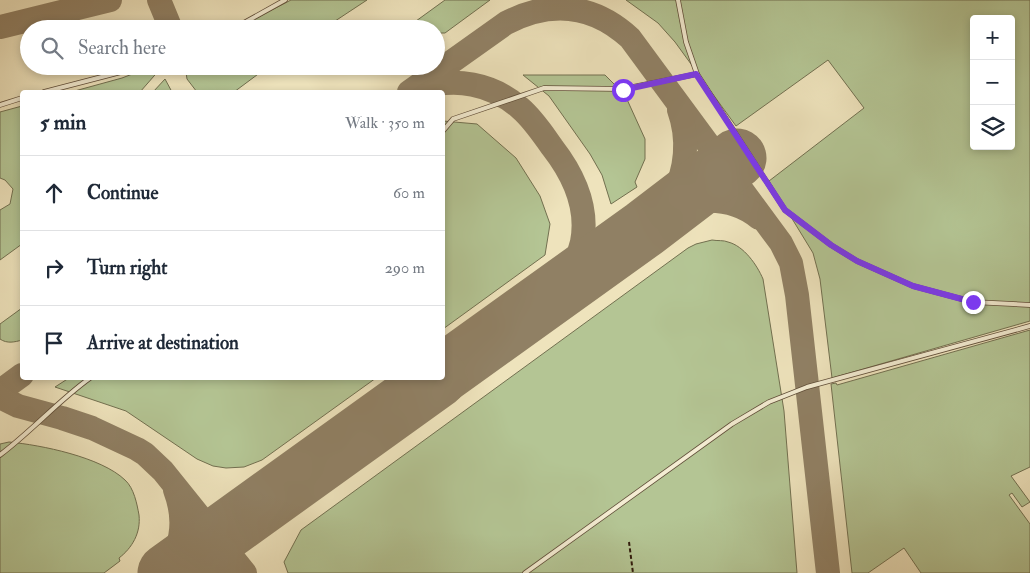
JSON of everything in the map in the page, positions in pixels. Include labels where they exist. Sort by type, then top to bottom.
[{"type":"lane","points":[[249,20],[285,0]]},
{"type":"lane","points":[[678,0],[685,36],[696,74],[785,210],[831,245],[885,275],[936,293],[973,302],[1030,305]]},
{"type":"lane","points":[[445,128],[453,119],[544,88],[623,90],[696,74]]},
{"type":"lane","points":[[52,90],[109,75]]},
{"type":"lane","points":[[0,105],[20,99]]},
{"type":"lane","points":[[525,573],[732,424],[769,402],[808,387],[1030,326]]},
{"type":"lane","points":[[0,455],[14,445],[73,390],[87,380]]},
{"type":"path","points":[[629,542],[633,573]]},
{"type":"green space","points":[[291,0],[367,0],[337,20],[252,20]]},
{"type":"green space","points":[[445,0],[490,0],[445,33],[445,20],[417,20]]},
{"type":"green space","points":[[626,0],[1030,0],[1030,321],[832,378],[820,279],[813,253],[769,181],[864,108],[828,60],[736,126],[675,42],[658,23]]},
{"type":"green space","points":[[130,75],[155,75],[142,90],[78,90]]},
{"type":"green space","points":[[186,75],[257,75],[237,90],[195,90],[187,79]]},
{"type":"green space","points":[[523,75],[605,75],[625,95],[645,139],[645,159],[635,182],[637,187],[611,204],[602,175],[590,154],[549,96]]},
{"type":"green space","points":[[165,79],[171,90],[155,90]]},
{"type":"green space","points":[[20,107],[20,245],[0,260],[0,210],[10,204],[13,189],[5,180],[0,178],[0,112]]},
{"type":"green space","points":[[445,121],[477,124],[516,158],[540,196],[550,224],[545,255],[445,328]]},
{"type":"green space","points":[[712,240],[726,241],[745,252],[754,262],[763,279],[784,411],[797,573],[288,573],[284,562],[301,530],[688,248]]},
{"type":"green space","points":[[20,309],[20,340],[8,342],[0,339],[0,324]]},
{"type":"green space","points":[[1030,330],[1030,467],[1011,476],[1030,502],[1022,507],[1012,493],[1009,495],[1030,524],[1030,573],[921,573],[904,548],[868,573],[852,573],[831,384],[836,383],[837,385]]},
{"type":"green space","points":[[66,380],[373,380],[262,460],[244,467],[226,468],[213,466],[197,459],[126,411],[55,387]]},
{"type":"green space","points":[[9,442],[53,449],[86,459],[114,472],[128,483],[135,496],[139,515],[139,528],[135,540],[119,558],[120,561],[104,573],[0,573],[0,444]]},
{"type":"taxiway","points":[[29,20],[110,0]]},
{"type":"taxiway","points":[[159,0],[167,20]]},
{"type":"taxiway","points":[[445,66],[506,23],[539,11],[571,9],[586,12],[601,18],[630,38],[781,243],[791,263],[797,295],[828,573]]},
{"type":"taxiway","points":[[0,27],[20,22]]},
{"type":"taxiway","points":[[412,90],[433,75]]},
{"type":"taxiway","points":[[420,89],[433,85],[459,83],[485,88],[498,93],[520,108],[529,117],[560,157],[573,179],[583,216],[582,242],[570,270],[537,306]]},
{"type":"taxiway","points":[[644,229],[672,197],[681,176],[685,143],[679,110]]},
{"type":"taxiway","points":[[658,218],[682,205],[709,201],[735,205],[748,210],[759,218]]},
{"type":"taxiway","points":[[0,391],[20,376]]},
{"type":"taxiway","points":[[0,397],[18,406],[92,428],[145,454],[163,471],[245,573]]},
{"type":"taxiway","points":[[163,573],[175,554],[181,533],[181,512],[175,490]]},
{"type":"taxiway","points":[[177,573],[202,569],[227,573]]},
{"type":"runway","points":[[445,372],[644,229],[737,158]]},
{"type":"runway","points":[[167,573],[435,380]]},
{"type":"route","points":[[623,90],[696,74],[785,210],[831,245],[885,275],[944,296],[973,302]]}]
